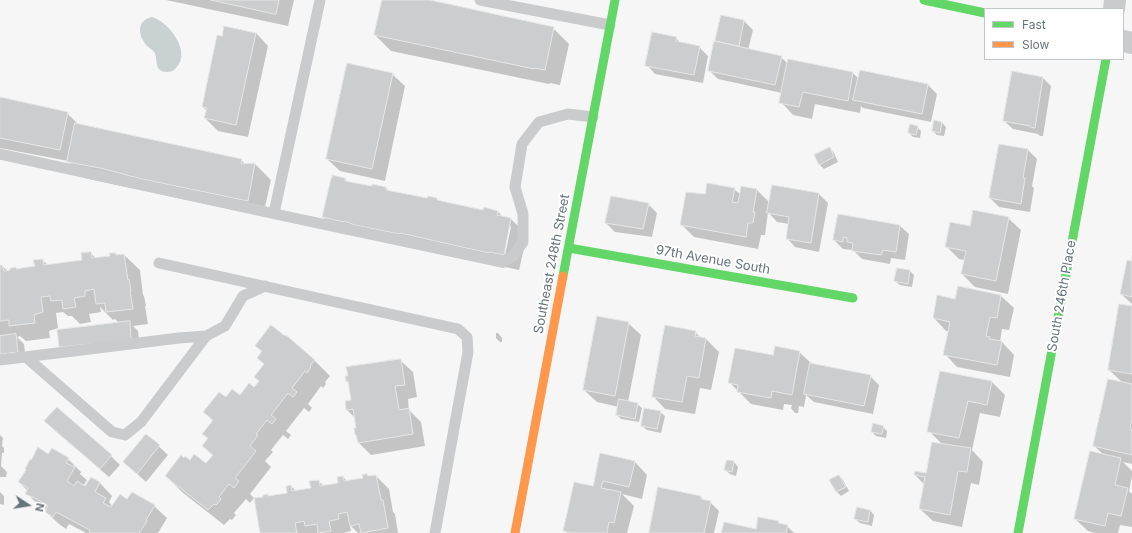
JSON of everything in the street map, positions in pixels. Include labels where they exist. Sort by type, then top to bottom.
[{"type":"street","name":"Southeast 248th Street","points":[[515,533],[615,0]]},
{"type":"street","points":[[924,0],[984,13]]},
{"type":"street","name":"South 246th Place","points":[[1018,533],[1106,60]]},
{"type":"street","name":"97th Avenue South","points":[[569,248],[853,298]]},
{"type":"lane","points":[[274,214],[320,0]]},
{"type":"lane","points":[[480,0],[610,25]]},
{"type":"lane","points":[[0,154],[502,262],[513,256],[523,242],[523,214],[515,186],[522,144],[539,122],[568,114],[593,117]]},
{"type":"lane","points":[[159,263],[458,329],[467,337],[468,352],[435,533]]},
{"type":"lane","points":[[0,360],[206,336],[225,326],[243,296],[265,286]]},
{"type":"lane","points":[[26,358],[112,432],[125,435],[141,422],[206,336]]},
{"type":"shaded area","points":[[152,17],[159,20],[171,31],[180,46],[180,61],[176,68],[171,72],[160,70],[154,52],[144,42],[140,33],[143,21]]},
{"type":"building","points":[[211,0],[279,0],[276,14]]},
{"type":"building","points":[[382,0],[430,0],[554,27],[545,70],[534,69],[374,35]]},
{"type":"building","points":[[721,15],[744,20],[739,46],[715,41]]},
{"type":"building","points":[[224,26],[256,33],[236,125],[204,118],[207,108],[202,107],[217,35],[222,36]]},
{"type":"building","points":[[652,32],[677,37],[676,41],[700,46],[694,75],[645,66]]},
{"type":"building","points":[[714,41],[782,56],[775,85],[708,71]]},
{"type":"building","points":[[788,59],[853,72],[848,101],[803,92],[799,107],[779,103]]},
{"type":"building","points":[[347,63],[393,73],[372,169],[326,159]]},
{"type":"building","points":[[860,70],[928,84],[922,114],[853,100]]},
{"type":"building","points":[[1012,71],[1043,77],[1035,128],[1003,121]]},
{"type":"building","points":[[0,97],[68,112],[60,150],[0,138]]},
{"type":"building","points":[[934,120],[942,122],[940,133],[932,131]]},
{"type":"building","points":[[75,123],[242,159],[241,164],[255,163],[248,201],[67,162]]},
{"type":"building","points":[[910,124],[918,126],[916,135],[908,133]]},
{"type":"building","points":[[999,144],[1028,149],[1023,178],[1025,178],[1021,204],[989,198]]},
{"type":"building","points":[[830,147],[834,157],[819,165],[814,155]]},
{"type":"building","points":[[332,175],[345,178],[345,181],[386,187],[386,190],[427,198],[428,196],[437,198],[437,200],[483,210],[484,207],[498,211],[497,215],[511,218],[504,255],[322,217]]},
{"type":"building","points":[[707,183],[735,188],[732,202],[738,203],[741,186],[757,189],[753,212],[755,212],[753,223],[748,223],[746,237],[680,225],[686,192],[705,194]]},
{"type":"building","points":[[772,185],[819,193],[811,243],[786,239],[789,217],[767,213]]},
{"type":"building","points":[[611,196],[649,203],[643,229],[605,223]]},
{"type":"building","points":[[973,210],[1009,217],[996,281],[961,274],[966,251],[945,247],[950,222],[970,226]]},
{"type":"building","points":[[838,214],[900,225],[896,252],[883,250],[881,255],[852,251],[853,243],[847,242],[847,238],[843,237],[843,242],[833,240]]},
{"type":"building","points":[[91,252],[92,258],[110,256],[109,253],[116,253],[116,255],[124,254],[133,309],[106,312],[105,303],[96,304],[94,289],[85,291],[85,296],[74,298],[76,307],[63,309],[62,300],[51,301],[50,296],[41,297],[43,312],[34,315],[35,323],[9,326],[9,320],[0,321],[0,265],[2,265],[4,271],[16,267],[16,269],[35,266],[33,260],[43,259],[44,265],[82,260],[81,253]]},
{"type":"building","points":[[1132,256],[1132,297],[1120,294],[1127,260],[1131,261]]},
{"type":"building","points":[[897,268],[910,270],[908,284],[894,281]]},
{"type":"building","points":[[958,286],[1001,295],[997,318],[990,317],[986,336],[990,337],[989,339],[1002,341],[997,365],[943,355],[950,322],[933,318],[937,295],[955,299]]},
{"type":"building","points":[[1119,304],[1132,306],[1132,374],[1108,370]]},
{"type":"building","points":[[597,316],[629,322],[615,396],[583,390]]},
{"type":"building","points":[[130,321],[131,340],[59,347],[57,330]]},
{"type":"building","points":[[271,325],[285,336],[286,335],[315,360],[307,373],[305,371],[292,388],[297,392],[293,397],[288,393],[271,415],[276,419],[272,424],[267,420],[256,434],[258,435],[250,446],[256,451],[235,478],[239,481],[234,488],[229,484],[219,497],[221,499],[216,505],[214,504],[208,510],[165,476],[181,455],[190,460],[194,454],[206,463],[213,455],[202,446],[208,438],[202,434],[213,420],[203,412],[219,392],[226,397],[232,389],[240,395],[249,383],[254,387],[259,381],[254,377],[264,364],[257,358],[262,351],[255,346]]},
{"type":"building","points":[[665,325],[696,331],[695,336],[706,338],[699,378],[687,376],[682,402],[652,397]]},
{"type":"building","points":[[16,334],[18,352],[0,354],[0,336]]},
{"type":"building","points":[[775,346],[800,351],[792,395],[772,391],[771,398],[737,392],[738,385],[728,383],[735,348],[773,355]]},
{"type":"building","points":[[401,359],[405,385],[395,386],[399,410],[409,408],[413,434],[358,443],[355,435],[354,428],[356,428],[353,409],[346,410],[345,401],[351,400],[348,381],[346,382],[345,376],[348,376],[346,367]]},
{"type":"building","points":[[810,363],[871,375],[864,406],[804,394]]},
{"type":"building","points":[[940,371],[992,381],[987,405],[968,401],[959,438],[927,432]]},
{"type":"building","points":[[1108,379],[1132,384],[1132,419],[1130,429],[1132,430],[1132,455],[1093,446]]},
{"type":"building","points":[[619,399],[638,403],[635,419],[616,415]]},
{"type":"building","points":[[57,407],[112,455],[100,469],[44,421]]},
{"type":"building","points":[[644,408],[661,411],[657,429],[641,426]]},
{"type":"building","points":[[873,423],[884,426],[882,434],[871,432]]},
{"type":"building","points":[[146,434],[160,445],[137,474],[123,462]]},
{"type":"building","points":[[932,442],[971,448],[967,472],[958,471],[950,515],[919,509],[925,477],[914,475],[915,471],[926,473]]},
{"type":"building","points":[[38,447],[48,454],[52,448],[69,458],[66,463],[75,467],[67,481],[74,486],[77,481],[85,486],[91,477],[100,482],[95,492],[106,498],[103,503],[111,507],[120,494],[127,499],[132,492],[155,505],[139,533],[89,533],[90,530],[56,512],[53,517],[45,512],[48,506],[25,494],[28,488],[18,482]]},
{"type":"building","points":[[1090,451],[1121,458],[1115,485],[1128,488],[1121,516],[1108,513],[1105,526],[1074,519]]},
{"type":"building","points":[[600,453],[635,461],[629,487],[603,481],[601,488],[621,492],[614,523],[609,522],[607,533],[572,533],[563,531],[574,482],[593,486]]},
{"type":"building","points":[[727,460],[734,461],[732,472],[724,470]]},
{"type":"building","points":[[367,474],[368,476],[376,475],[381,500],[383,500],[388,528],[361,533],[359,524],[350,526],[347,512],[338,514],[339,519],[329,521],[331,531],[318,533],[317,524],[305,526],[304,521],[295,523],[297,533],[260,533],[254,498],[263,497],[263,495],[268,494],[268,496],[287,493],[286,486],[291,485],[292,491],[311,488],[309,481],[319,480],[320,486],[338,483],[337,477],[343,476],[344,481],[363,478],[362,475]]},
{"type":"building","points":[[839,475],[846,487],[836,492],[829,480]]},
{"type":"building","points":[[658,487],[701,496],[701,499],[711,501],[704,533],[649,533]]},
{"type":"building","points":[[857,507],[870,510],[868,522],[854,519]]},
{"type":"building","points":[[758,517],[779,521],[778,523],[788,525],[786,533],[721,533],[724,522],[756,529]]},
{"type":"traffic: fast","points":[[563,276],[615,0]]},
{"type":"traffic: fast","points":[[924,0],[984,13]]},
{"type":"traffic: fast","points":[[1018,533],[1106,60]]},
{"type":"traffic: fast","points":[[569,248],[853,298]]},
{"type":"traffic: slow","points":[[515,533],[563,276]]}]
